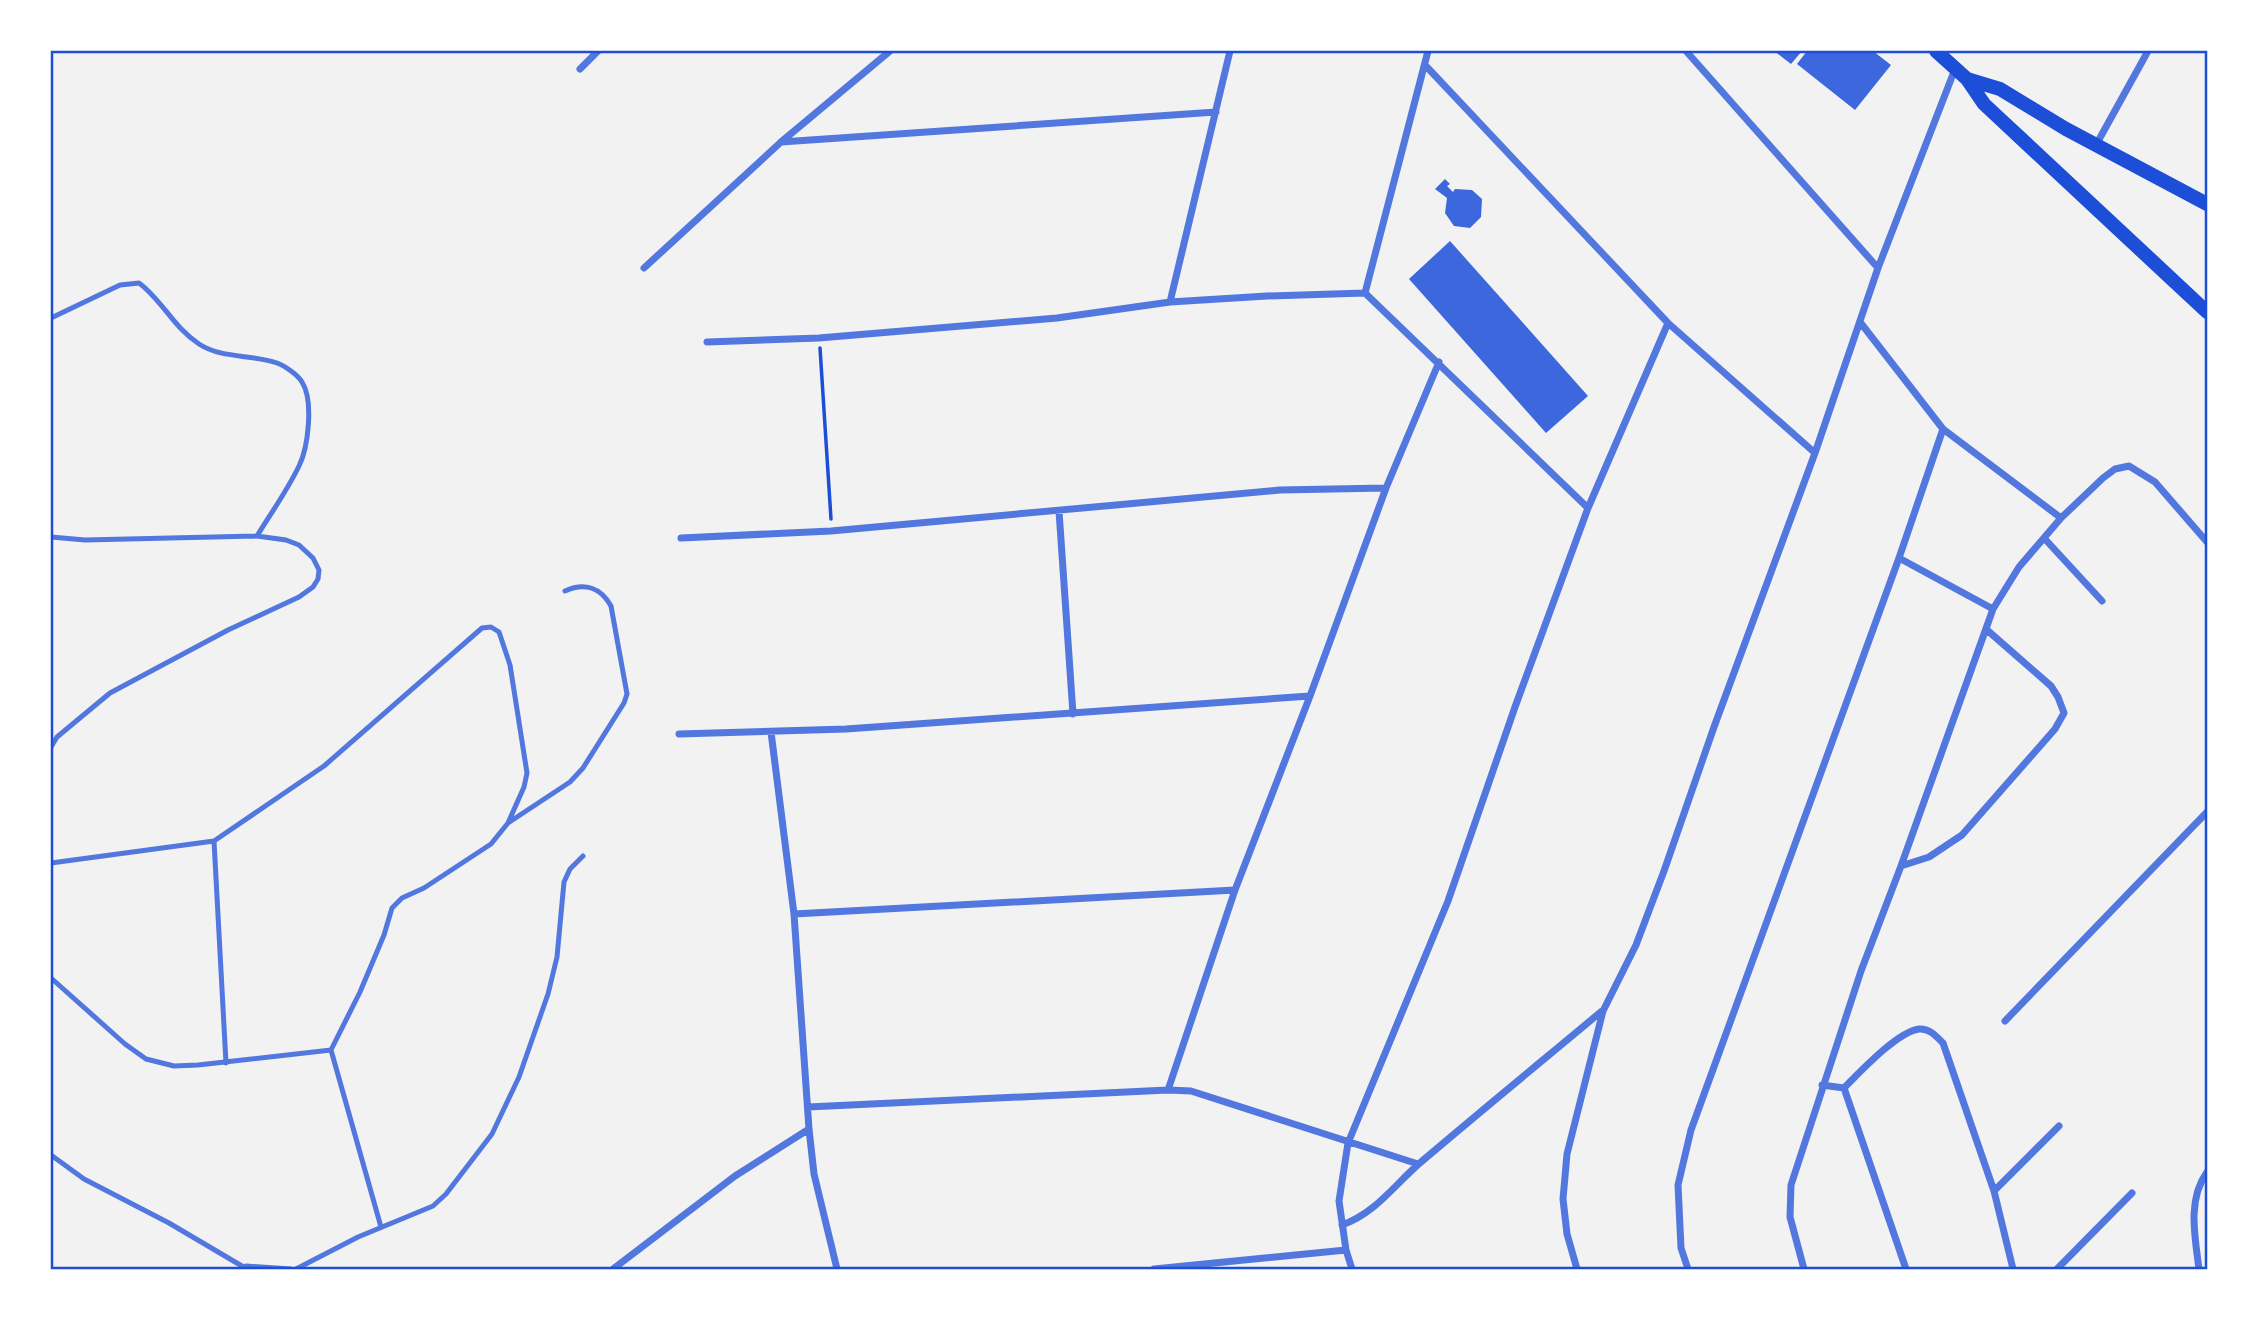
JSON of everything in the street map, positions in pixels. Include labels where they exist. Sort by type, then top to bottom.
[{"type":"main road","points":[[1936,51],[1961,74],[1984,104],[2207,312]]},
{"type":"main road","points":[[1961,74],[2000,89],[2096,145],[2207,204]]},
{"type":"street","points":[[580,69],[598,51]]},
{"type":"street","points":[[644,268],[781,142],[890,51]]},
{"type":"street","points":[[1170,302],[1230,51]]},
{"type":"street","points":[[1365,293],[1428,51]]},
{"type":"street","points":[[1686,51],[1878,268]]},
{"type":"street","points":[[2096,145],[2148,51]]},
{"type":"street","points":[[1425,65],[1668,323],[1815,453]]},
{"type":"street","points":[[1577,1269],[1567,1234],[1563,1199],[1567,1154],[1603,1011],[1641,933],[1815,453],[1878,268],[1961,74]]},
{"type":"street","points":[[781,142],[1216,112]]},
{"type":"street","points":[[707,342],[819,338],[1057,317],[1170,302],[1365,293],[1588,508]]},
{"type":"street","points":[[1860,321],[1943,429],[2061,519]]},
{"type":"street","points":[[1352,1269],[1346,1250],[1339,1201],[1348,1143],[1448,901],[1588,508],[1668,323]]},
{"type":"street","points":[[1168,1090],[1235,890],[1386,488],[1439,362]]},
{"type":"street","points":[[1688,1269],[1681,1248],[1678,1185],[1691,1130],[1899,558],[1943,429]]},
{"type":"street","points":[[1804,1269],[1790,1217],[1791,1185],[1861,971],[1993,609],[2019,567],[2044,538],[2115,469],[2129,466],[2155,482],[2207,542]]},
{"type":"street","points":[[681,538],[831,531],[1280,490],[1386,488]]},
{"type":"street","points":[[1059,511],[1073,714]]},
{"type":"street","points":[[2044,538],[2102,601]]},
{"type":"street","points":[[1899,558],[1993,609]]},
{"type":"street","points":[[1901,866],[1928,857],[1962,835],[2055,729],[2064,713],[2051,686],[1987,630]]},
{"type":"street","points":[[679,734],[771,732],[1073,714],[1310,696]]},
{"type":"street","points":[[771,732],[794,914],[814,1174],[837,1269]]},
{"type":"street","points":[[2005,1021],[2207,812]]},
{"type":"street","points":[[794,914],[1235,890]]},
{"type":"street","points":[[1342,1224],[1358,1219],[1368,1212],[1418,1164],[1603,1011]]},
{"type":"street","points":[[1844,1088],[1872,1059],[1906,1034],[1921,1029],[1933,1033],[1942,1043],[1994,1191],[2013,1269]]},
{"type":"street","points":[[1822,1085],[1844,1088]]},
{"type":"street","points":[[1844,1088],[1906,1269]]},
{"type":"street","points":[[808,1107],[1168,1090],[1208,1096],[1418,1164]]},
{"type":"street","points":[[1994,1191],[2059,1126]]},
{"type":"street","points":[[613,1269],[735,1176],[809,1129]]},
{"type":"street","points":[[2199,1269],[2193,1221],[2207,1172]]},
{"type":"street","points":[[2057,1269],[2132,1194]]},
{"type":"street","points":[[1154,1269],[1346,1250]]},
{"type":"lane","points":[[51,318],[120,285],[139,283],[157,299],[187,335],[201,346],[226,355],[277,363],[303,383],[309,404],[308,425],[300,464],[257,536]]},
{"type":"lane","points":[[51,537],[85,540],[257,536],[286,540],[299,545],[313,558],[319,570],[313,587],[299,597],[228,630],[110,693],[57,737],[51,747]]},
{"type":"lane","points":[[508,823],[570,782],[583,768],[627,694],[611,606],[606,596],[593,589],[577,586],[565,591]]},
{"type":"lane","points":[[51,863],[214,841],[324,766],[482,628],[491,627],[499,632],[510,665],[527,773],[524,788],[508,823],[491,844],[424,888],[402,898],[392,908],[384,935],[360,992],[331,1050],[381,1227]]},
{"type":"lane","points":[[51,733],[57,737]]},
{"type":"lane","points":[[214,841],[226,1063]]},
{"type":"lane","points":[[51,1155],[84,1179],[169,1223],[245,1268],[294,1269],[358,1237],[433,1206],[446,1194],[492,1134],[519,1077],[548,995],[557,957],[564,882],[570,869],[583,856]]},
{"type":"lane","points":[[51,978],[125,1044],[146,1059],[174,1066],[226,1063],[331,1050]]},
{"type":"path","points":[[819,338],[831,531]]},
{"type":"building","points":[[1774,51],[1802,51],[1791,64]]},
{"type":"building","points":[[1807,51],[1873,51],[1891,65],[1855,110],[1797,64]]},
{"type":"building","points":[[1445,179],[1453,192],[1455,189],[1472,190],[1482,199],[1481,217],[1470,228],[1454,226],[1445,213],[1447,198],[1435,189]]},
{"type":"building","points":[[1450,241],[1588,396],[1546,433],[1409,279]]}]
